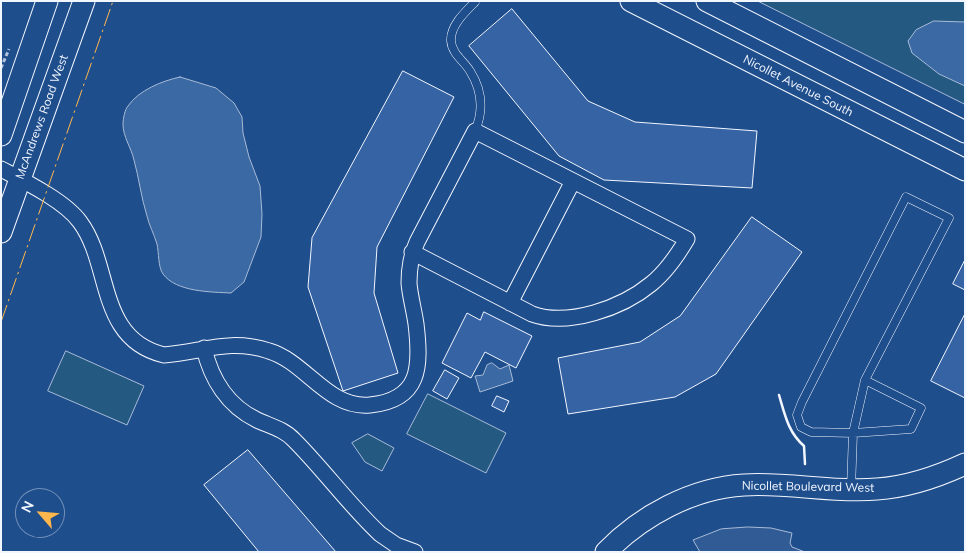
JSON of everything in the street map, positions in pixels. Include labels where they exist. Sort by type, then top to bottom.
[{"type":"main road","points":[[1,135],[47,1]]},
{"type":"main road","name":"McAndrews Road West","points":[[1,232],[84,1]]},
{"type":"main road","name":"Nicollet Avenue South","points":[[631,1],[965,170]]},
{"type":"main road","points":[[707,1],[965,132]]},
{"type":"main road","name":"Nicollet Boulevard West","points":[[606,552],[621,536],[658,511],[718,489],[761,484],[878,489],[916,483],[965,464]]},
{"type":"street","points":[[1,168],[62,205],[79,220],[88,236],[115,315],[134,340],[147,349],[164,354],[227,345],[242,345],[270,351],[292,362],[326,391],[344,401],[366,406],[390,401],[401,396],[413,382],[418,361],[416,324],[409,284],[412,252],[475,130],[688,240],[671,264],[650,285],[633,297],[586,314],[555,319],[542,318],[532,314],[412,252]]},
{"type":"street","points":[[510,303],[574,181]]},
{"type":"street","points":[[204,348],[208,366],[214,377],[228,397],[238,407],[258,420],[288,435],[380,534],[396,545],[415,552]]},
{"type":"lane","points":[[475,2],[462,15],[453,30],[451,42],[455,52],[470,71],[481,100],[481,117],[475,130]]},
{"type":"lane","points":[[852,489],[853,434],[865,380],[949,218],[906,198],[802,402],[797,415],[801,427],[811,432],[853,434],[911,429],[921,408],[865,380]]},
{"type":"shaded area","points":[[758,1],[965,1],[965,104]]},
{"type":"shaded area","points":[[934,21],[965,22],[965,86],[939,74],[912,53],[908,41],[916,30]]},
{"type":"shaded area","points":[[180,77],[216,88],[234,103],[242,117],[243,133],[249,157],[260,186],[261,237],[244,282],[231,293],[185,288],[169,280],[163,274],[159,264],[157,244],[145,209],[134,160],[124,133],[124,114],[127,107],[138,95],[151,87]]},
{"type":"shaded area","points":[[66,351],[144,386],[127,425],[48,391]]},
{"type":"shaded area","points":[[492,363],[500,369],[509,365],[513,381],[480,392],[475,376],[483,375],[487,365]]},
{"type":"shaded area","points":[[428,394],[506,433],[486,473],[407,434]]},
{"type":"shaded area","points":[[368,434],[394,448],[382,471],[365,462],[352,443]]},
{"type":"shaded area","points":[[771,528],[792,533],[790,543],[792,547],[805,552],[700,552],[693,540],[721,529]]},
{"type":"building","points":[[512,9],[588,101],[635,122],[757,131],[752,188],[604,180],[559,156],[469,46]]},
{"type":"building","points":[[403,71],[454,97],[377,247],[374,293],[398,373],[343,391],[308,287],[312,238]]},
{"type":"building","points":[[752,217],[802,252],[716,374],[675,397],[568,414],[558,358],[640,342],[680,316]]},
{"type":"building","points":[[965,260],[965,290],[953,284]]},
{"type":"building","points":[[484,312],[532,336],[516,368],[485,352],[471,378],[442,363],[467,313],[480,320]]},
{"type":"building","points":[[965,314],[965,398],[931,381]]},
{"type":"building","points":[[445,370],[459,378],[447,399],[433,391]]},
{"type":"building","points":[[497,396],[509,401],[504,412],[492,406]]},
{"type":"building","points":[[248,450],[336,552],[259,552],[204,485]]},
{"type":"wall","points":[[779,395],[791,429],[804,446],[805,464]]},
{"type":"power","points":[[1,322],[113,1]]}]
